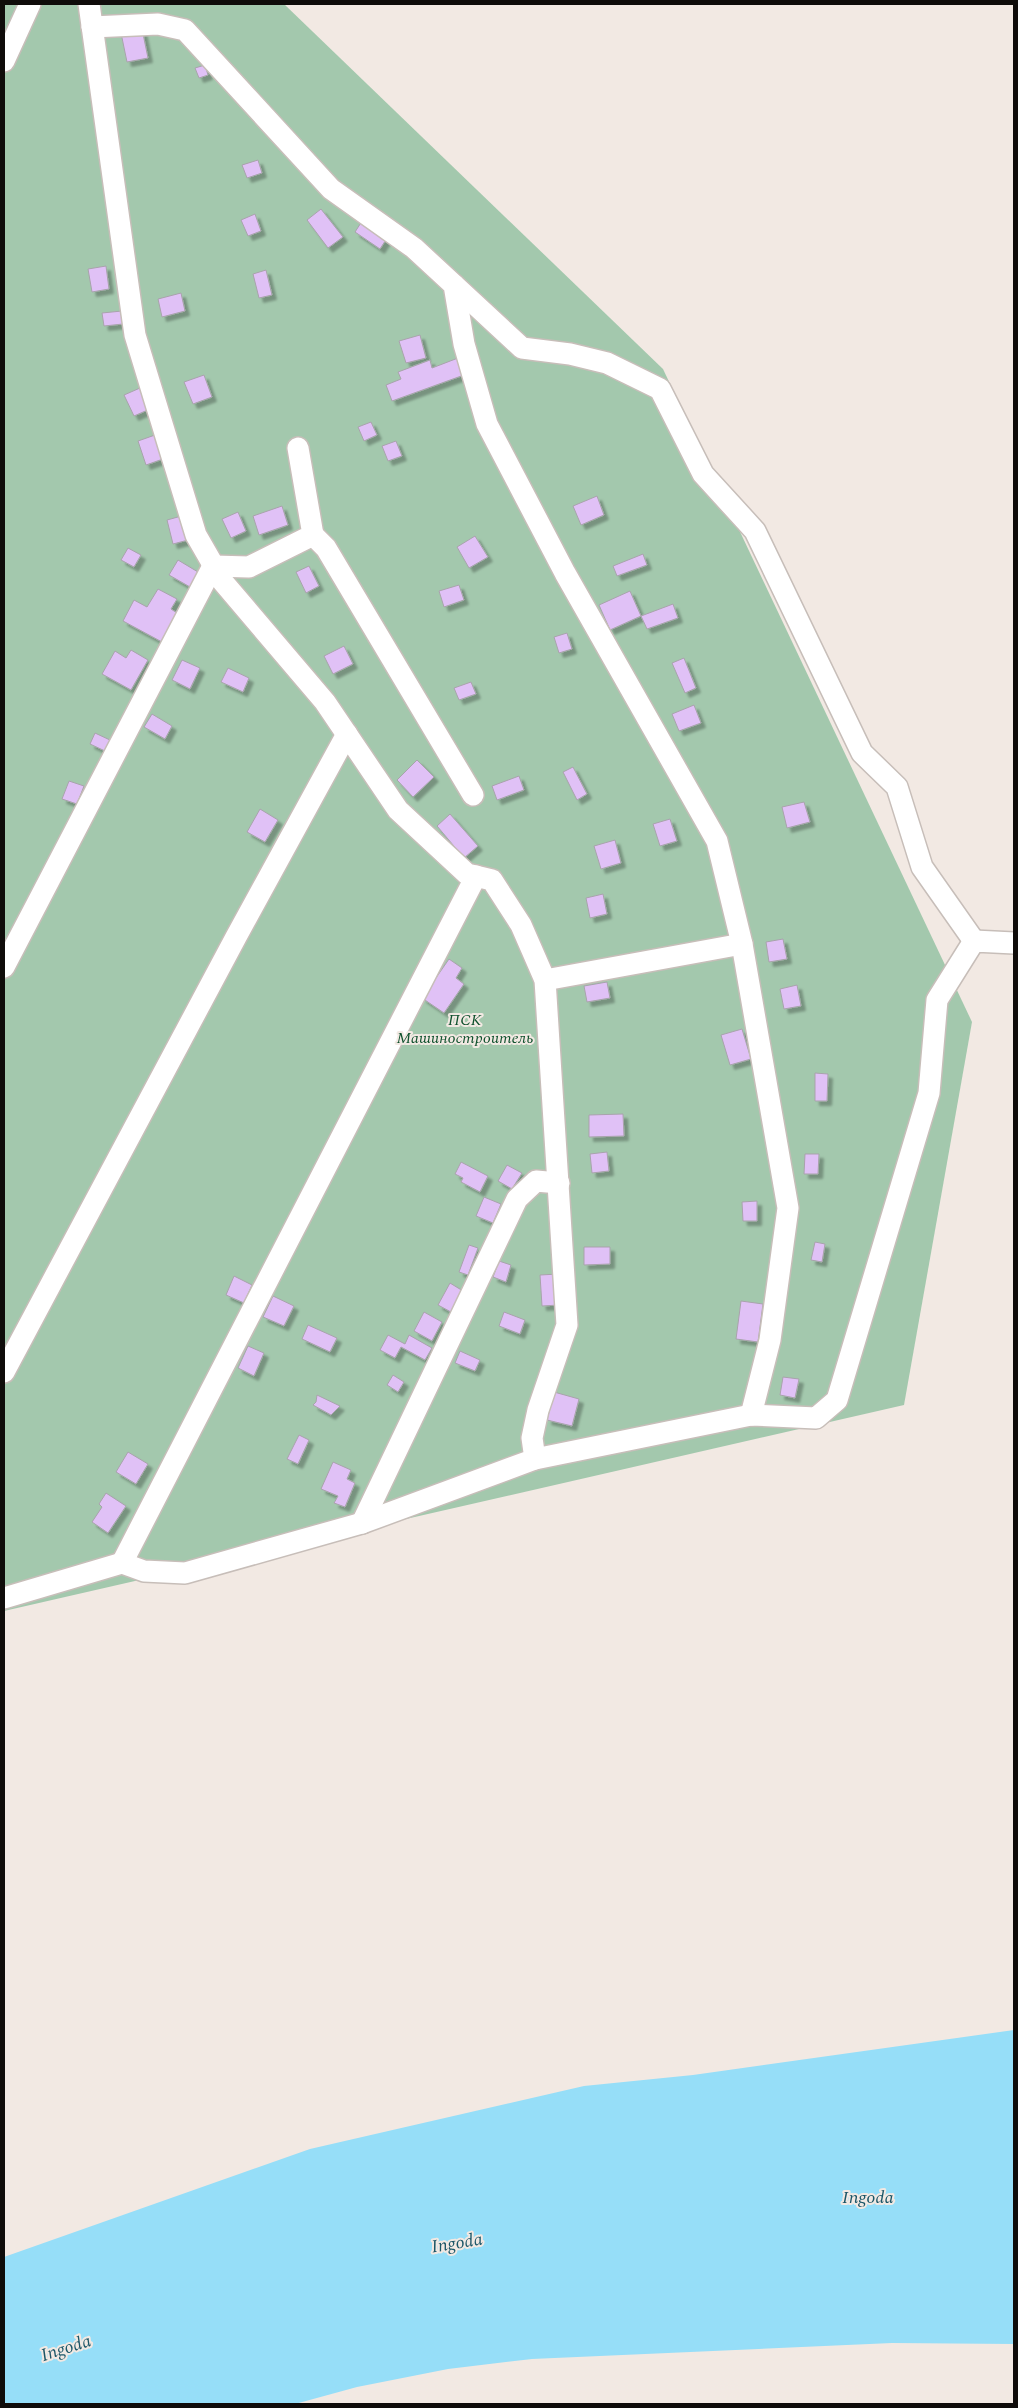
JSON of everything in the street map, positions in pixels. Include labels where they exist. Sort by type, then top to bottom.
[{"type":"street","points":[[4,61],[30,4]]},
{"type":"street","points":[[89,4],[135,335],[196,535],[223,582],[325,702],[398,810],[467,874],[492,880],[521,925],[545,980],[567,1325],[538,1410],[532,1438],[535,1459]]},
{"type":"street","points":[[92,27],[158,24],[185,30],[331,189],[414,248],[522,348],[570,354],[607,363],[660,389],[703,474],[755,531],[862,753],[897,787],[922,867],[974,941]]},
{"type":"street","points":[[454,285],[464,344],[488,424],[565,573],[717,841],[742,944],[788,1208],[770,1340],[751,1414]]},
{"type":"street","points":[[298,448],[313,535],[326,548],[473,795]]},
{"type":"street","points":[[213,566],[249,567],[313,535]]},
{"type":"street","points":[[4,967],[213,566]]},
{"type":"street","points":[[4,1372],[236,937],[347,734]]},
{"type":"street","points":[[122,1563],[476,876]]},
{"type":"street","points":[[974,941],[1014,942]]},
{"type":"street","points":[[4,1598],[122,1563],[144,1571],[185,1573],[362,1522],[535,1459],[751,1414],[816,1418],[837,1400],[929,1093],[937,1000],[974,941]]},
{"type":"street","points":[[545,980],[742,944]]},
{"type":"street","points":[[362,1522],[517,1199],[536,1182],[559,1183]]},
{"type":"green space","name":"ПСК Машиностроитель","points":[[4,4],[284,4],[663,369],[972,1022],[904,1405],[4,1611]]},
{"type":"water","name":"Ingoda","points":[[1014,2030],[1014,2344],[892,2343],[532,2359],[448,2369],[357,2387],[295,2404],[4,2404],[4,2257],[310,2149],[584,2086],[693,2075]]},
{"type":"building","points":[[142,29],[148,58],[127,62],[121,33]]},
{"type":"building","points":[[205,65],[208,75],[199,78],[195,68]]},
{"type":"building","points":[[258,160],[262,173],[247,178],[242,165]]},
{"type":"building","points":[[321,209],[343,237],[328,248],[307,220]]},
{"type":"building","points":[[255,214],[261,231],[248,236],[241,220]]},
{"type":"building","points":[[364,218],[389,235],[380,249],[355,232]]},
{"type":"building","points":[[106,266],[109,289],[92,292],[88,269]]},
{"type":"building","points":[[266,270],[272,295],[259,298],[253,274]]},
{"type":"building","points":[[181,293],[185,311],[162,317],[158,299]]},
{"type":"building","points":[[122,311],[123,324],[104,326],[102,313]]},
{"type":"building","points":[[420,335],[426,358],[406,363],[399,341]]},
{"type":"building","points":[[458,358],[464,375],[392,401],[386,385],[401,379],[398,372],[430,360],[432,368]]},
{"type":"building","points":[[204,375],[212,397],[193,404],[184,382]]},
{"type":"building","points":[[140,388],[150,409],[134,416],[124,395]]},
{"type":"building","points":[[371,422],[377,435],[364,441],[358,427]]},
{"type":"building","points":[[155,435],[163,459],[146,465],[138,441]]},
{"type":"building","points":[[396,441],[402,456],[388,461],[382,446]]},
{"type":"building","points":[[597,496],[604,515],[581,525],[573,506]]},
{"type":"building","points":[[282,506],[288,525],[259,535],[253,516]]},
{"type":"building","points":[[238,512],[246,531],[231,538],[222,519]]},
{"type":"building","points":[[185,515],[192,539],[173,544],[167,520]]},
{"type":"building","points":[[475,536],[488,557],[469,568],[457,547]]},
{"type":"building","points":[[128,548],[141,555],[134,567],[121,560]]},
{"type":"building","points":[[643,554],[647,565],[617,576],[613,566]]},
{"type":"building","points":[[178,560],[198,572],[190,587],[169,575]]},
{"type":"building","points":[[309,566],[319,586],[306,593],[296,572]]},
{"type":"building","points":[[459,585],[464,600],[444,607],[439,591]]},
{"type":"building","points":[[158,589],[177,599],[171,609],[177,613],[162,642],[123,621],[134,600],[147,607]]},
{"type":"building","points":[[630,591],[641,616],[610,630],[599,605]]},
{"type":"building","points":[[673,604],[678,618],[647,629],[641,616]]},
{"type":"building","points":[[567,633],[572,649],[559,653],[554,637]]},
{"type":"building","points":[[344,646],[353,664],[333,674],[324,656]]},
{"type":"building","points":[[131,650],[148,660],[131,690],[102,674],[115,651],[126,658]]},
{"type":"building","points":[[684,658],[696,688],[685,693],[672,663]]},
{"type":"building","points":[[182,660],[200,668],[190,689],[172,680]]},
{"type":"building","points":[[228,668],[249,678],[243,692],[221,682]]},
{"type":"building","points":[[471,682],[476,694],[459,700],[454,688]]},
{"type":"building","points":[[694,705],[701,723],[679,731],[672,714]]},
{"type":"building","points":[[152,714],[172,726],[165,739],[144,727]]},
{"type":"building","points":[[95,733],[110,740],[105,751],[90,744]]},
{"type":"building","points":[[417,760],[434,777],[413,797],[397,780]]},
{"type":"building","points":[[573,767],[587,794],[577,800],[563,772]]},
{"type":"building","points":[[519,776],[524,790],[497,800],[492,786]]},
{"type":"building","points":[[69,781],[84,786],[77,804],[62,799]]},
{"type":"building","points":[[804,802],[810,822],[787,828],[782,807]]},
{"type":"building","points":[[260,809],[278,820],[265,842],[247,832]]},
{"type":"building","points":[[450,814],[478,846],[464,858],[437,826]]},
{"type":"building","points":[[670,819],[677,841],[660,846],[653,824]]},
{"type":"building","points":[[615,840],[621,863],[601,869],[594,846]]},
{"type":"building","points":[[603,894],[607,914],[590,918],[586,898]]},
{"type":"building","points":[[783,939],[787,959],[769,962],[766,942]]},
{"type":"building","points":[[449,959],[462,968],[456,978],[464,984],[444,1013],[422,998]]},
{"type":"building","points":[[607,982],[610,998],[587,1002],[584,986]]},
{"type":"building","points":[[797,985],[801,1006],[784,1009],[780,989]]},
{"type":"building","points":[[742,1029],[751,1059],[730,1065],[721,1035]]},
{"type":"building","points":[[815,1073],[828,1074],[827,1101],[815,1101]]},
{"type":"building","points":[[623,1114],[624,1136],[589,1137],[589,1115]]},
{"type":"building","points":[[607,1152],[609,1171],[592,1173],[590,1154]]},
{"type":"building","points":[[805,1154],[819,1154],[818,1174],[804,1174]]},
{"type":"building","points":[[461,1162],[488,1176],[480,1192],[461,1182],[463,1178],[455,1174]]},
{"type":"building","points":[[507,1165],[522,1173],[512,1189],[498,1181]]},
{"type":"building","points":[[484,1197],[501,1204],[493,1223],[476,1216]]},
{"type":"building","points":[[757,1201],[757,1221],[743,1221],[742,1202]]},
{"type":"building","points":[[815,1242],[825,1244],[822,1262],[811,1260]]},
{"type":"building","points":[[469,1245],[478,1248],[468,1275],[459,1272]]},
{"type":"building","points":[[584,1247],[610,1247],[610,1264],[584,1265]]},
{"type":"building","points":[[499,1261],[511,1265],[506,1282],[493,1277]]},
{"type":"building","points":[[558,1274],[559,1305],[542,1306],[540,1275]]},
{"type":"building","points":[[234,1276],[252,1285],[244,1303],[226,1295]]},
{"type":"building","points":[[450,1283],[463,1291],[451,1312],[438,1305]]},
{"type":"building","points":[[273,1296],[294,1306],[284,1326],[263,1317]]},
{"type":"building","points":[[741,1301],[763,1304],[758,1342],[736,1339]]},
{"type":"building","points":[[424,1312],[442,1322],[432,1341],[414,1331]]},
{"type":"building","points":[[504,1312],[525,1320],[520,1334],[499,1326]]},
{"type":"building","points":[[308,1325],[337,1338],[330,1352],[302,1339]]},
{"type":"building","points":[[388,1335],[405,1344],[409,1335],[432,1348],[425,1360],[401,1347],[395,1358],[380,1350]]},
{"type":"building","points":[[248,1346],[264,1353],[254,1376],[238,1368]]},
{"type":"building","points":[[460,1351],[480,1360],[475,1371],[455,1363]]},
{"type":"building","points":[[393,1375],[404,1382],[398,1392],[387,1385]]},
{"type":"building","points":[[783,1377],[799,1379],[795,1398],[780,1395]]},
{"type":"building","points":[[554,1392],[579,1399],[572,1426],[547,1420]]},
{"type":"building","points":[[317,1395],[340,1406],[331,1415],[313,1405],[316,1402]]},
{"type":"building","points":[[299,1435],[309,1440],[298,1464],[287,1459]]},
{"type":"building","points":[[128,1452],[148,1464],[136,1484],[116,1472]]},
{"type":"building","points":[[333,1462],[351,1470],[347,1479],[355,1483],[345,1507],[334,1503],[338,1496],[321,1489]]},
{"type":"building","points":[[106,1493],[126,1506],[108,1533],[92,1522],[102,1507],[99,1504]]}]
